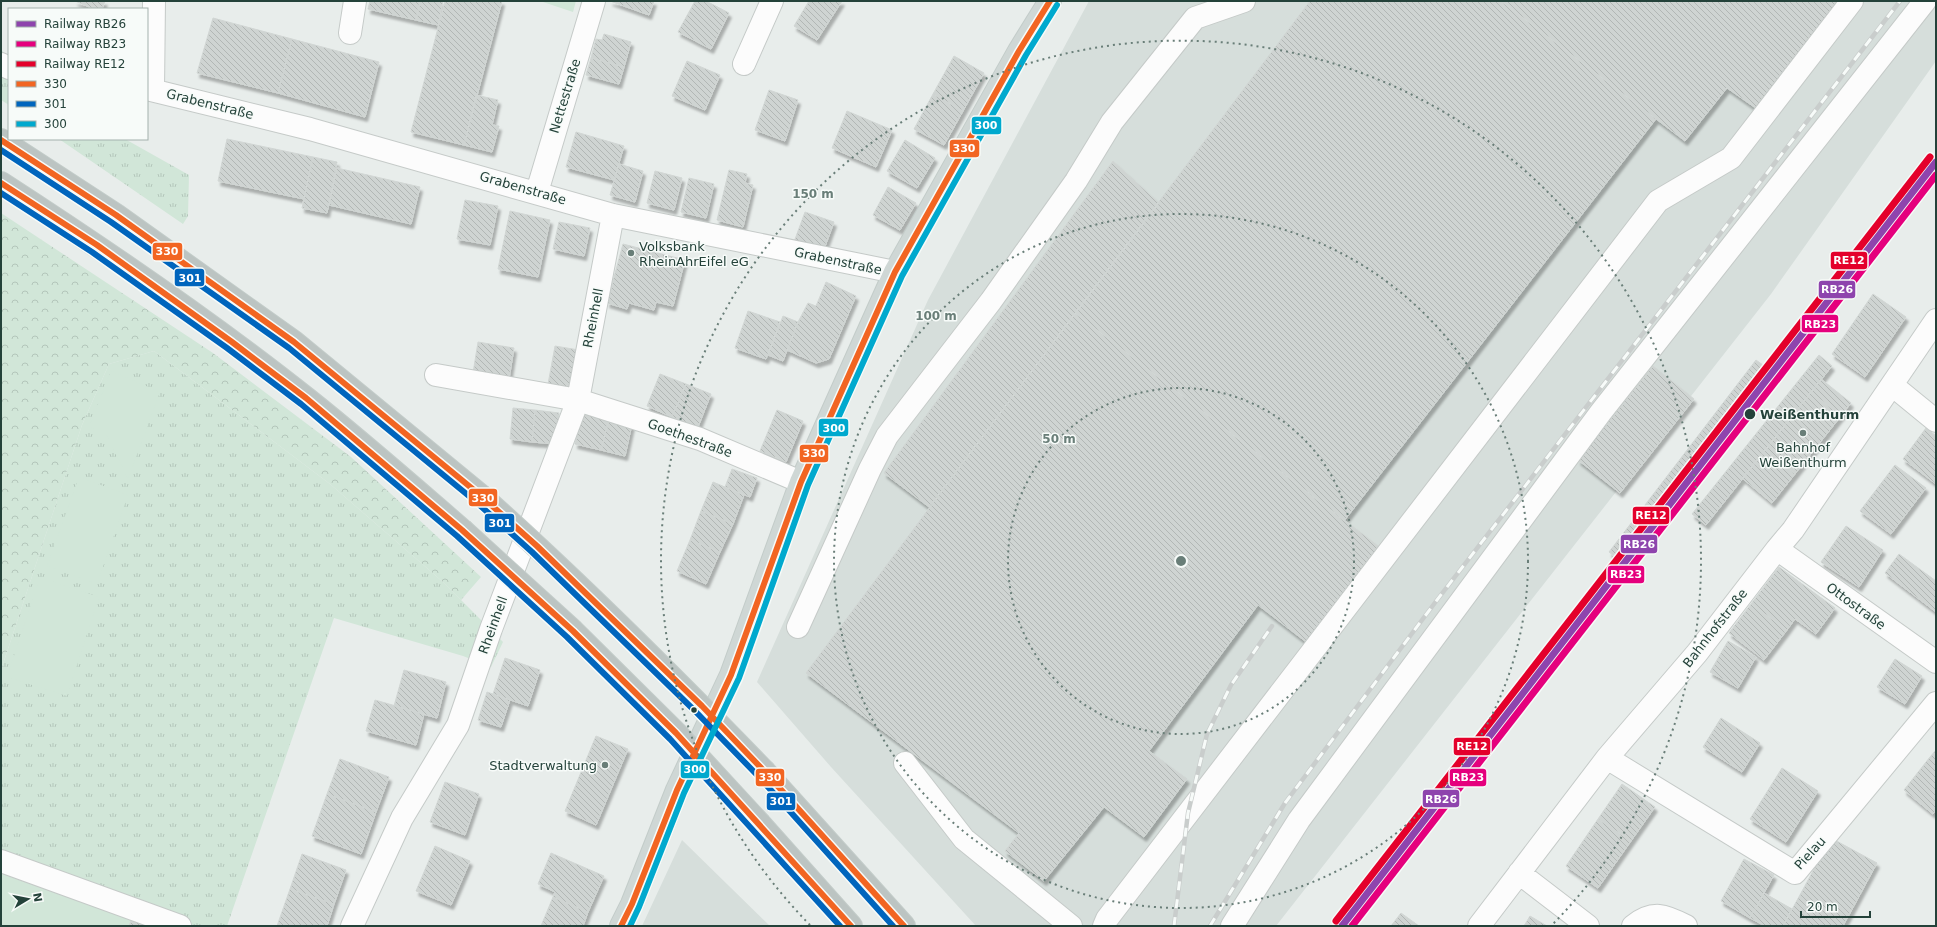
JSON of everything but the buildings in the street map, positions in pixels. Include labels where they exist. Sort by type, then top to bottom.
[{"type":"highway","points":[[1,140],[116,215],[294,342],[435,456],[537,546],[702,706],[765,772],[904,926]]},
{"type":"highway","points":[[1,183],[97,245],[168,295],[306,398],[377,456],[468,535],[573,631],[676,732],[852,926]]},
{"type":"main road","points":[[621,926],[632,904],[677,790],[731,675],[801,482],[895,272],[1019,51],[1050,1]]},
{"type":"street","points":[[150,90],[154,1]]},
{"type":"street","points":[[350,33],[355,1]]},
{"type":"street","name":"Nettestraße","points":[[537,192],[594,1]]},
{"type":"street","points":[[744,64],[772,1]]},
{"type":"street","points":[[798,626],[870,469],[887,436],[995,294],[1076,181],[1112,122],[1195,18],[1244,1]]},
{"type":"street","points":[[1104,926],[1107,919],[1126,894],[1658,201],[1731,158],[1852,1]]},
{"type":"street","points":[[1232,926],[1299,820],[1601,412],[1925,1]]},
{"type":"street","name":"Grabenstraße","points":[[150,90],[310,129],[537,192],[613,215],[895,272]]},
{"type":"street","name":"Rheinhell","points":[[352,926],[402,818],[458,725],[491,629],[578,400],[613,215]]},
{"type":"street","name":"Bahnhofstraße","points":[[1479,926],[1607,758],[1696,653],[1777,549],[1794,530],[1936,320]]},
{"type":"street","name":"Goethestraße","points":[[436,375],[578,400],[700,439],[801,482]]},
{"type":"street","points":[[1892,385],[1936,421]]},
{"type":"street","name":"Ottostraße","points":[[1777,549],[1936,662]]},
{"type":"street","name":"Pielau","points":[[1607,758],[1795,873],[1936,703]]},
{"type":"street","points":[[905,763],[964,839],[1071,926]]},
{"type":"street","points":[[1,861],[180,926]]},
{"type":"street","points":[[1520,873],[1588,926]]},
{"type":"street","points":[[1633,926],[1641,920],[1659,915],[1671,918],[1686,926]]},
{"type":"shaded area","points":[[1089,1],[1936,1],[1936,61],[1771,294],[1276,926],[976,926],[831,767],[757,682],[928,300]]},
{"type":"shaded area","points":[[682,840],[770,926],[642,926]]},
{"type":"green space","points":[[540,1],[576,1],[573,12]]},
{"type":"green space","points":[[1,49],[8,59],[8,104],[1,100]]},
{"type":"green space","points":[[60,140],[127,140],[189,175],[188,216],[183,224]]},
{"type":"green space","points":[[1,213],[213,353],[351,457],[481,577],[461,600],[443,582],[330,484],[154,351],[109,364],[82,425],[1,670]]},
{"type":"green space","points":[[154,351],[330,484],[443,582],[503,642],[491,667],[463,656],[334,618],[227,926],[158,926],[1,874],[1,670],[82,425],[109,364]]},
{"type":"green space","points":[[111,371],[160,392],[128,479],[106,434],[89,427]]},
{"type":"green space","points":[[79,477],[128,495],[97,584],[47,566]]},
{"type":"green space","points":[[40,577],[99,597],[67,696],[7,677]]},
{"type":"green space","points":[[1,874],[158,926],[1,926]]},
{"type":"railway","points":[[1210,926],[1285,803],[1437,600],[1900,1]]},
{"type":"railway","points":[[1174,926],[1188,813],[1207,734],[1231,685],[1272,626]]},
{"type":"rail line","name":"RE12","points":[[1336,921],[1930,157]]},
{"type":"rail line","name":"RB26","points":[[1342,926],[1936,162]]},
{"type":"rail line","name":"RB23","points":[[1352,926],[1936,175]]},
{"type":"transit line","name":"330","points":[[621,926],[632,904],[677,790],[731,675],[801,482],[895,272],[1019,51],[1050,1]]},
{"type":"transit line","name":"300","points":[[630,926],[684,793],[739,678],[808,485],[902,276],[1026,55],[1057,5]]},
{"type":"transit line","name":"330","points":[[1,140],[116,215],[294,342],[480,495],[537,546],[702,706],[765,772],[904,926]]},
{"type":"transit line","name":"301","points":[[1,150],[111,222],[289,348],[475,501],[532,552],[696,712],[759,777],[893,926]]},
{"type":"transit line","name":"330","points":[[1,183],[97,245],[232,342],[306,398],[462,530],[573,631],[676,733],[851,926]]},
{"type":"transit line","name":"301","points":[[1,193],[92,252],[227,348],[301,404],[457,536],[567,637],[670,739],[840,926]]},
{"type":"place","name":"Volksbank RheinAhrEifel eG","points":[[631,253]]},
{"type":"place","name":"Weißenthurm","points":[[1750,414]]},
{"type":"place","name":"Bahnhof Weißenthurm","points":[[1803,433]]},
{"type":"place","name":"Stadtverwaltung","points":[[605,765]]}]
